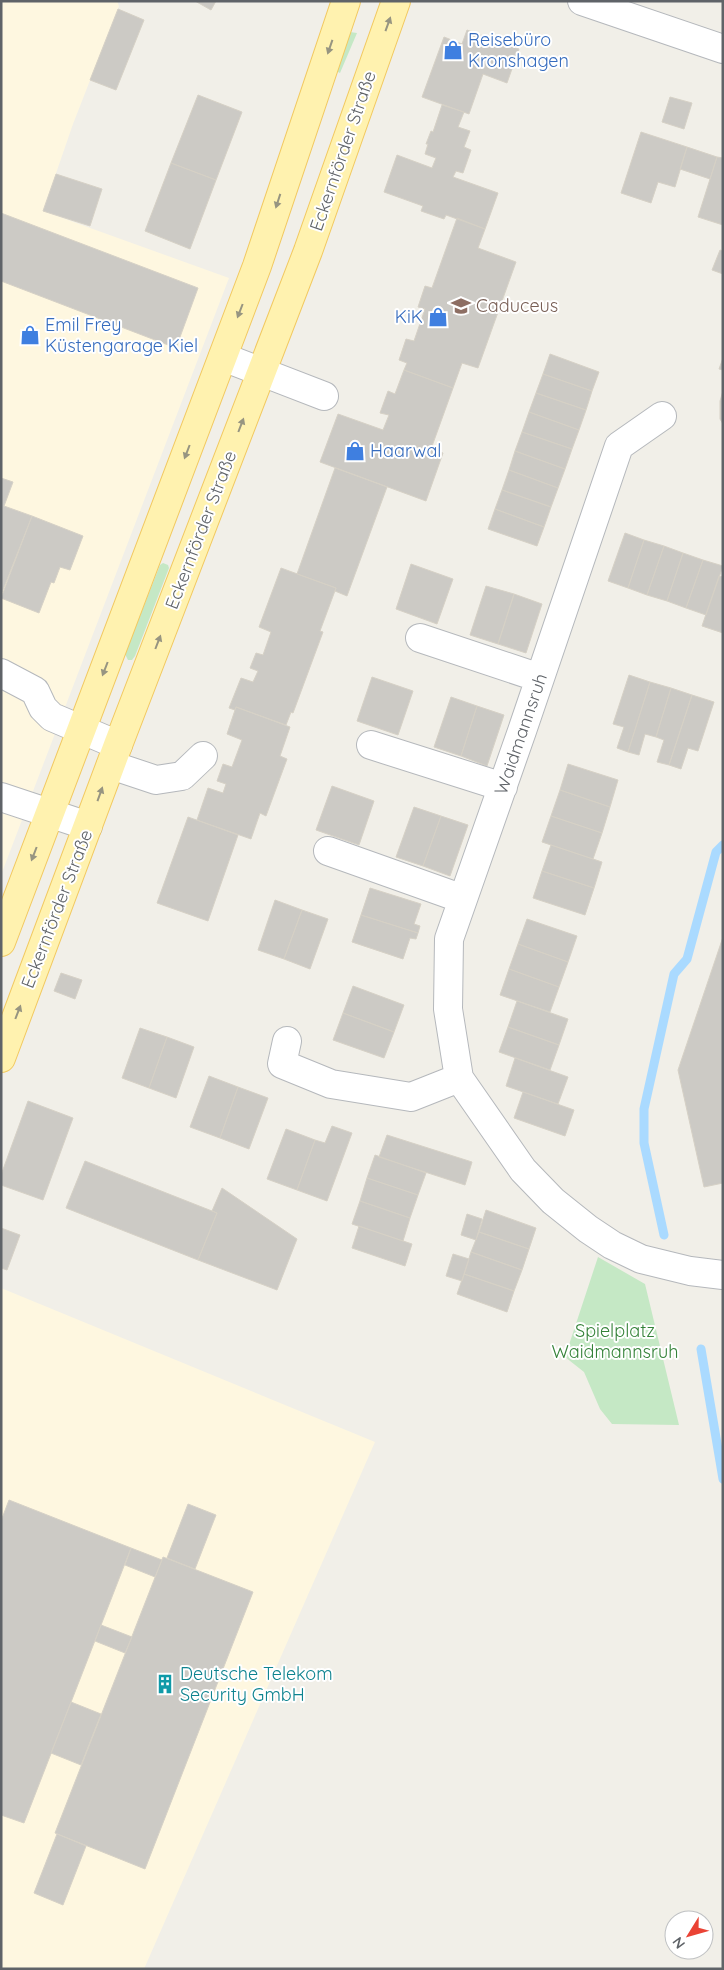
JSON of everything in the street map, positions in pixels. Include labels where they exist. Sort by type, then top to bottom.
[{"type":"main road","points":[[1,942],[257,266],[346,1]]},
{"type":"main road","name":"Eckernförder Straße","points":[[1,1058],[308,251],[396,1]]},
{"type":"street","points":[[582,1],[723,49]]},
{"type":"street","points":[[223,357],[324,396]]},
{"type":"street","name":"Waidmannsruh","points":[[662,416],[619,446],[449,939],[448,1009],[459,1078],[523,1170],[552,1201],[612,1245],[641,1259],[690,1271],[723,1275]]},
{"type":"street","points":[[420,638],[540,678]]},
{"type":"street","points":[[1,673],[35,692],[43,708],[52,717],[80,730],[115,755],[156,780],[182,776],[203,756]]},
{"type":"street","points":[[371,745],[502,787]]},
{"type":"street","points":[[1,797],[88,826]]},
{"type":"street","points":[[328,851],[464,899]]},
{"type":"street","points":[[287,1041],[282,1064],[331,1084],[412,1097],[459,1078]]},
{"type":"shaded area","points":[[1,1],[117,1],[119,6],[73,124],[43,211],[229,278],[1,875]]},
{"type":"shaded area","points":[[1,1288],[375,1442],[144,1969],[1,1969]]},
{"type":"green space","points":[[350,32],[357,33],[340,73],[336,71]]},
{"type":"green space","points":[[163,563],[168,565],[169,568],[135,656],[132,660],[128,660],[125,654],[160,565]]},
{"type":"green space","name":"Spielplatz Waidmannsruh","points":[[598,1257],[645,1284],[679,1425],[612,1424],[600,1409],[584,1372],[565,1357]]},
{"type":"building","points":[[195,1],[216,1],[211,10]]},
{"type":"building","points":[[118,9],[144,20],[116,90],[90,80]]},
{"type":"building","points":[[467,30],[519,49],[507,83],[483,74],[469,114],[422,97],[444,37],[462,44]]},
{"type":"building","points":[[198,95],[242,112],[216,180],[171,163]]},
{"type":"building","points":[[670,97],[692,103],[684,129],[662,122]]},
{"type":"building","points":[[442,105],[464,112],[458,127],[470,131],[464,147],[471,150],[463,173],[456,171],[453,177],[498,193],[485,229],[446,215],[444,219],[421,211],[423,206],[384,192],[397,155],[432,168],[436,158],[425,154],[428,144],[426,144],[431,131],[433,132]]},
{"type":"building","points":[[641,132],[687,147],[675,187],[658,182],[651,203],[621,193]]},
{"type":"building","points":[[687,147],[717,157],[710,179],[680,169]]},
{"type":"building","points":[[717,157],[723,158],[723,225],[698,217]]},
{"type":"building","points":[[171,163],[216,180],[190,249],[145,231]]},
{"type":"building","points":[[56,174],[102,189],[90,226],[43,211]]},
{"type":"building","points":[[1,213],[198,288],[176,348],[1,281]]},
{"type":"building","points":[[457,218],[485,229],[478,248],[516,262],[478,368],[462,363],[453,388],[404,370],[407,363],[399,360],[406,339],[414,341],[425,309],[418,307],[425,286],[432,288]]},
{"type":"building","points":[[720,250],[723,251],[723,274],[712,270]]},
{"type":"building","points":[[550,354],[599,372],[592,391],[543,374]]},
{"type":"building","points":[[723,358],[723,370],[719,369]]},
{"type":"building","points":[[404,370],[453,388],[431,449],[443,453],[426,501],[320,462],[338,414],[383,430],[389,415],[380,413],[388,391],[395,394]]},
{"type":"building","points":[[543,374],[592,391],[586,410],[536,393]]},
{"type":"building","points":[[723,391],[723,424],[720,419],[720,401]]},
{"type":"building","points":[[536,393],[586,410],[579,430],[529,412]]},
{"type":"building","points":[[529,412],[579,430],[572,449],[522,432]]},
{"type":"building","points":[[522,432],[572,449],[565,469],[515,451]]},
{"type":"building","points":[[515,451],[565,469],[558,488],[509,470]]},
{"type":"building","points":[[335,468],[387,487],[347,596],[335,591],[336,588],[297,574]]},
{"type":"building","points":[[509,470],[558,488],[551,507],[502,490]]},
{"type":"building","points":[[1,478],[13,482],[4,506],[32,516],[1,595]]},
{"type":"building","points":[[502,490],[551,507],[544,527],[495,509]]},
{"type":"building","points":[[495,509],[544,527],[537,546],[488,529]]},
{"type":"building","points":[[32,516],[83,536],[70,570],[60,567],[54,583],[51,582],[39,613],[1,598]]},
{"type":"building","points":[[625,533],[644,540],[628,588],[608,581]]},
{"type":"building","points":[[644,540],[664,546],[647,595],[628,588]]},
{"type":"building","points":[[664,546],[683,553],[667,601],[647,595]]},
{"type":"building","points":[[683,553],[703,560],[686,608],[667,601]]},
{"type":"building","points":[[703,560],[723,566],[706,615],[686,608]]},
{"type":"building","points":[[411,564],[453,579],[437,624],[396,609]]},
{"type":"building","points":[[281,568],[336,588],[320,631],[323,632],[293,713],[291,712],[286,725],[236,707],[235,710],[229,708],[241,678],[253,682],[258,671],[250,668],[256,653],[263,655],[271,632],[259,627]]},
{"type":"building","points":[[719,576],[723,577],[723,633],[702,626]]},
{"type":"building","points":[[486,586],[514,594],[498,644],[470,635]]},
{"type":"building","points":[[514,594],[542,604],[526,653],[498,644]]},
{"type":"building","points":[[629,675],[650,682],[628,752],[617,748],[624,727],[613,724]]},
{"type":"building","points":[[372,677],[413,691],[398,735],[357,721]]},
{"type":"building","points":[[650,682],[671,688],[656,737],[645,734],[639,755],[628,752]]},
{"type":"building","points":[[671,688],[692,695],[669,765],[657,762],[664,740],[656,737]]},
{"type":"building","points":[[692,695],[714,702],[698,751],[688,748],[681,769],[669,765]]},
{"type":"building","points":[[451,697],[477,706],[461,756],[434,747]]},
{"type":"building","points":[[477,706],[504,715],[487,766],[461,756]]},
{"type":"building","points":[[236,707],[290,727],[280,756],[287,759],[266,816],[260,813],[251,839],[197,820],[208,788],[223,793],[226,784],[217,781],[223,764],[232,767],[242,740],[227,734]]},
{"type":"building","points":[[568,764],[618,780],[610,807],[560,790]]},
{"type":"building","points":[[332,786],[374,801],[359,845],[316,830]]},
{"type":"building","points":[[560,790],[610,807],[602,833],[551,816]]},
{"type":"building","points":[[414,807],[441,816],[423,866],[396,857]]},
{"type":"building","points":[[441,816],[468,825],[450,876],[423,866]]},
{"type":"building","points":[[551,816],[602,833],[593,859],[542,842]]},
{"type":"building","points":[[188,817],[238,835],[208,921],[157,903]]},
{"type":"building","points":[[551,845],[602,862],[594,888],[542,871]]},
{"type":"building","points":[[542,871],[594,888],[585,915],[533,898]]},
{"type":"building","points":[[370,888],[421,904],[414,924],[420,926],[418,933],[361,915]]},
{"type":"building","points":[[275,900],[302,910],[284,959],[258,950]]},
{"type":"building","points":[[302,910],[328,919],[310,969],[284,959]]},
{"type":"building","points":[[361,915],[418,933],[416,939],[410,938],[403,959],[352,942]]},
{"type":"building","points":[[527,919],[577,936],[568,962],[518,944]]},
{"type":"building","points":[[723,937],[723,1183],[704,1187],[678,1070]]},
{"type":"building","points":[[518,944],[568,962],[559,987],[509,969]]},
{"type":"building","points":[[509,969],[559,987],[550,1012],[500,995]]},
{"type":"building","points":[[61,973],[82,980],[75,999],[54,991]]},
{"type":"building","points":[[353,986],[404,1005],[394,1032],[343,1013]]},
{"type":"building","points":[[517,1001],[568,1019],[559,1045],[508,1027]]},
{"type":"building","points":[[343,1013],[394,1032],[384,1058],[333,1040]]},
{"type":"building","points":[[508,1027],[559,1045],[550,1070],[499,1052]]},
{"type":"building","points":[[140,1028],[167,1037],[149,1088],[122,1078]]},
{"type":"building","points":[[167,1037],[194,1047],[176,1098],[149,1088]]},
{"type":"building","points":[[515,1058],[568,1077],[558,1104],[506,1086]]},
{"type":"building","points":[[209,1076],[238,1087],[220,1138],[190,1127]]},
{"type":"building","points":[[238,1087],[268,1098],[249,1149],[220,1138]]},
{"type":"building","points":[[523,1092],[574,1110],[565,1136],[514,1118]]},
{"type":"building","points":[[28,1101],[73,1118],[43,1200],[1,1185],[1,1175]]},
{"type":"building","points":[[332,1126],[352,1133],[327,1201],[297,1190],[315,1140],[325,1143]]},
{"type":"building","points":[[286,1129],[315,1140],[297,1190],[267,1179]]},
{"type":"building","points":[[387,1135],[472,1162],[465,1185],[379,1157]]},
{"type":"building","points":[[375,1155],[426,1173],[418,1195],[367,1178]]},
{"type":"building","points":[[85,1161],[217,1213],[198,1260],[66,1208]]},
{"type":"building","points":[[367,1178],[418,1195],[410,1218],[360,1201]]},
{"type":"building","points":[[222,1188],[297,1239],[277,1290],[198,1260],[217,1213],[212,1211]]},
{"type":"building","points":[[360,1201],[410,1218],[403,1241],[352,1224]]},
{"type":"building","points":[[486,1210],[536,1228],[529,1249],[479,1232]]},
{"type":"building","points":[[467,1214],[482,1219],[476,1240],[461,1235]]},
{"type":"building","points":[[359,1226],[412,1244],[405,1266],[352,1248]]},
{"type":"building","points":[[1,1228],[20,1235],[7,1270],[1,1268]]},
{"type":"building","points":[[479,1232],[529,1249],[522,1270],[471,1252]]},
{"type":"building","points":[[471,1252],[522,1270],[514,1291],[464,1274]]},
{"type":"building","points":[[453,1254],[469,1259],[462,1281],[446,1276]]},
{"type":"building","points":[[464,1274],[514,1291],[507,1312],[457,1294]]},
{"type":"building","points":[[9,1500],[131,1548],[24,1823],[1,1815],[1,1521]]},
{"type":"building","points":[[188,1504],[216,1515],[195,1569],[167,1558]]},
{"type":"building","points":[[131,1548],[162,1560],[155,1577],[125,1565]]},
{"type":"building","name":"Deutsche Telekom Security GmbH","points":[[163,1557],[253,1592],[145,1869],[55,1833]]},
{"type":"building","points":[[101,1625],[132,1637],[125,1653],[95,1641]]},
{"type":"building","points":[[71,1702],[101,1714],[81,1765],[51,1753]]},
{"type":"building","points":[[57,1834],[86,1846],[63,1905],[34,1893]]},
{"type":"waterway","points":[[664,1235],[644,1143],[644,1109],[674,974],[687,959],[716,852],[723,845]]},
{"type":"waterway","points":[[701,1349],[723,1479]]},
{"type":"place","name":"Reisebüro Kronshagen","points":[[453,50]]},
{"type":"place","name":"Caduceus","points":[[461,306]]},
{"type":"place","name":"KiK","points":[[438,317]]},
{"type":"place","name":"Emil Frey Küstengarage Kiel","points":[[30,335]]},
{"type":"place","name":"Haarwal","points":[[355,451]]},
{"type":"place","name":"Deutsche Telekom Security GmbH","points":[[165,1684]]}]
